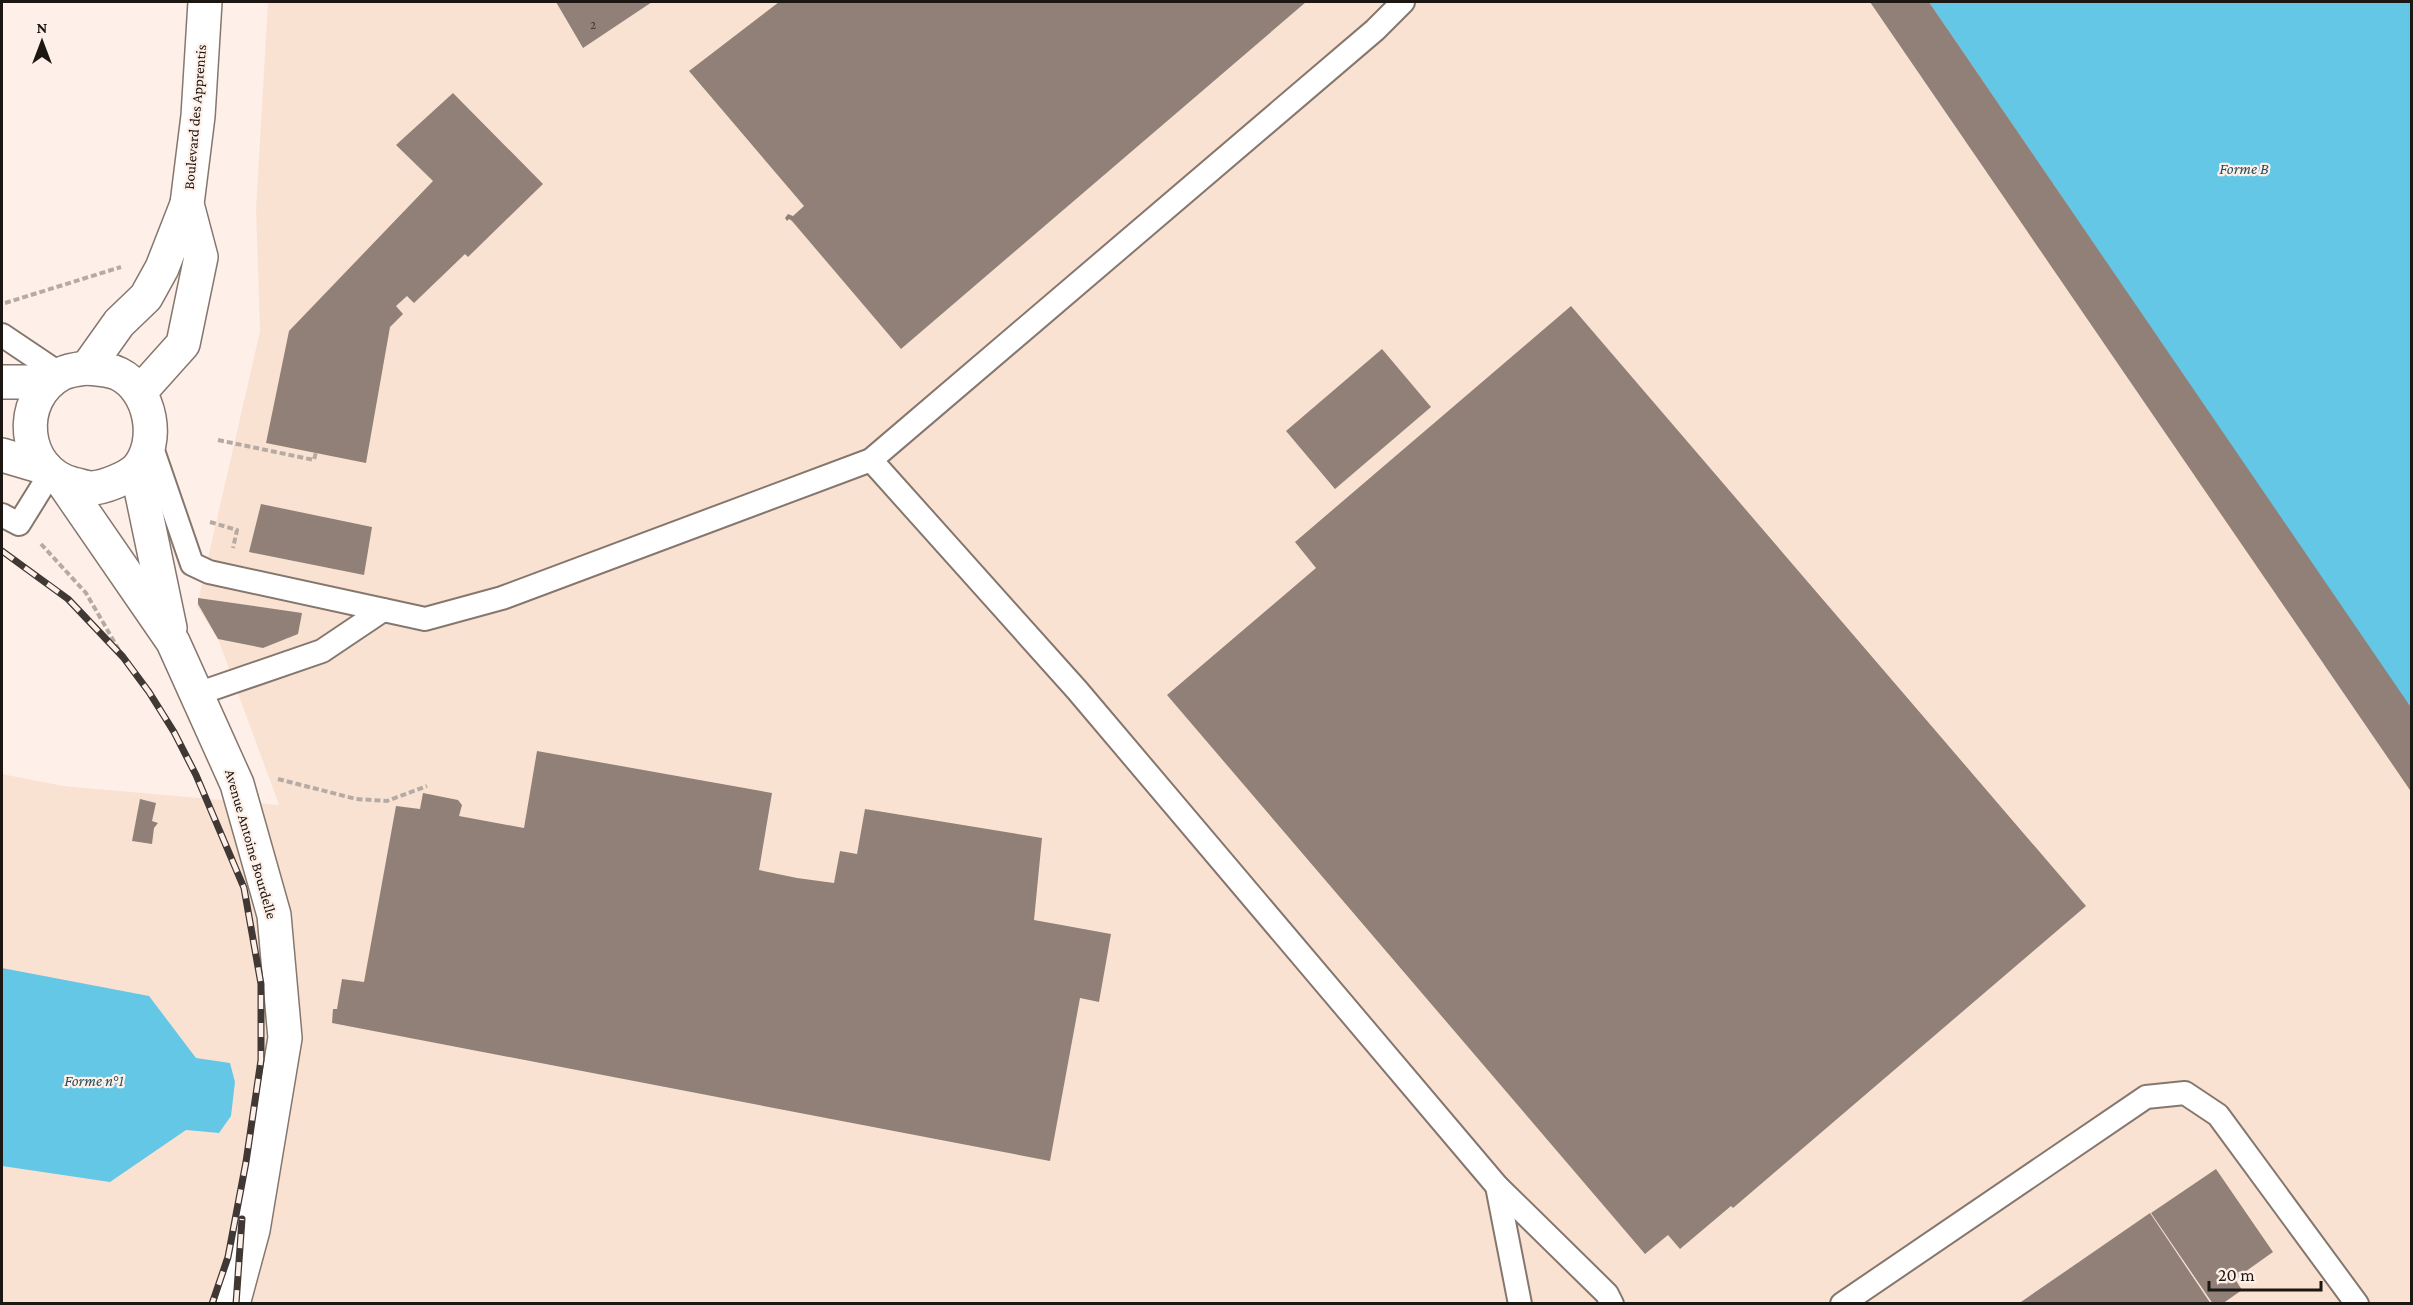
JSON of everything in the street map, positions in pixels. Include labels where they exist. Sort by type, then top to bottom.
[{"type":"street","name":"Boulevard des Apprentis","points":[[140,392],[183,344],[201,257],[187,204],[198,116],[205,2]]},
{"type":"street","points":[[173,642],[53,474],[35,453],[29,432],[31,414],[39,395],[66,375],[146,297],[162,268],[187,204]]},
{"type":"street","points":[[2,382],[106,369],[120,374],[140,392],[148,412],[143,456],[173,642]]},
{"type":"street","points":[[2,455],[90,488],[110,484],[143,456]]},
{"type":"street","name":"Avenue Antoine Bourdelle","points":[[173,642],[237,784],[274,915],[285,1038],[254,1230],[233,1304]]},
{"type":"lane","points":[[143,456],[192,564],[209,572],[424,619],[502,598],[871,460],[1375,30],[1403,2]]},
{"type":"lane","points":[[2,336],[66,375]]},
{"type":"lane","points":[[871,460],[1077,690],[1497,1186],[1607,1294],[1612,1304]]},
{"type":"lane","points":[[10,519],[53,474]]},
{"type":"lane","points":[[197,694],[322,651],[383,610]]},
{"type":"lane","points":[[1842,1304],[2146,1097],[2185,1093],[2218,1115],[2357,1304]]},
{"type":"lane","points":[[1497,1186],[1520,1304]]},
{"type":"path","points":[[2,304],[125,265]]},
{"type":"path","points":[[218,440],[314,460],[316,452]]},
{"type":"path","points":[[10,519],[41,544],[86,593],[123,657],[168,722]]},
{"type":"path","points":[[278,780],[356,799],[387,801],[427,786]]},
{"type":"shaded area","points":[[268,2],[2411,2],[2411,1303],[2,1303],[2,774],[63,786],[279,805],[218,639],[197,606],[260,331],[256,209]]},
{"type":"water","name":"Forme B","points":[[1929,2],[2411,2],[2411,709]]},
{"type":"water","name":"Forme n°1","points":[[2,968],[149,996],[196,1058],[230,1063],[235,1082],[231,1116],[219,1133],[186,1130],[110,1182],[2,1166]]},
{"type":"building","points":[[556,2],[652,2],[583,48]]},
{"type":"building","points":[[779,2],[1306,2],[901,349],[792,221],[789,219],[787,221],[785,218],[788,214],[793,216],[804,206],[689,71]]},
{"type":"building","points":[[1870,2],[1929,2],[2412,709],[2412,793]]},
{"type":"building","points":[[453,93],[543,184],[468,257],[465,254],[414,303],[407,296],[396,306],[403,314],[390,327],[366,463],[266,443],[289,331],[433,181],[396,145]]},
{"type":"building","points":[[1571,306],[2086,906],[1733,1208],[1731,1206],[1680,1249],[1668,1235],[1645,1254],[1167,695],[1316,568],[1295,542]]},
{"type":"building","points":[[1382,349],[1431,407],[1335,489],[1286,431]]},
{"type":"building","points":[[261,504],[372,527],[364,575],[249,552]]},
{"type":"building","points":[[198,598],[302,613],[298,634],[263,648],[218,639],[198,604]]},
{"type":"building","points":[[537,751],[772,793],[759,870],[797,878],[834,883],[840,851],[857,854],[865,809],[1042,838],[1034,920],[1111,934],[1099,1002],[1080,998],[1050,1161],[332,1023],[333,1009],[337,1009],[342,979],[364,982],[396,806],[420,809],[423,793],[458,800],[462,805],[459,816],[524,828]]},
{"type":"building","points":[[140,799],[156,803],[152,821],[158,823],[154,828],[152,844],[132,841]]},
{"type":"building","points":[[2216,1169],[2273,1252],[2235,1279],[2242,1290],[2222,1304],[2213,1304],[2151,1213]]},
{"type":"building","points":[[2150,1213],[2211,1304],[2018,1304]]},
{"type":"railway","points":[[2,551],[68,599],[123,657],[149,692],[174,732],[196,775],[244,888],[261,984],[261,1060],[246,1162],[228,1257],[212,1304]]},
{"type":"railway","points":[[236,1304],[242,1219]]}]
